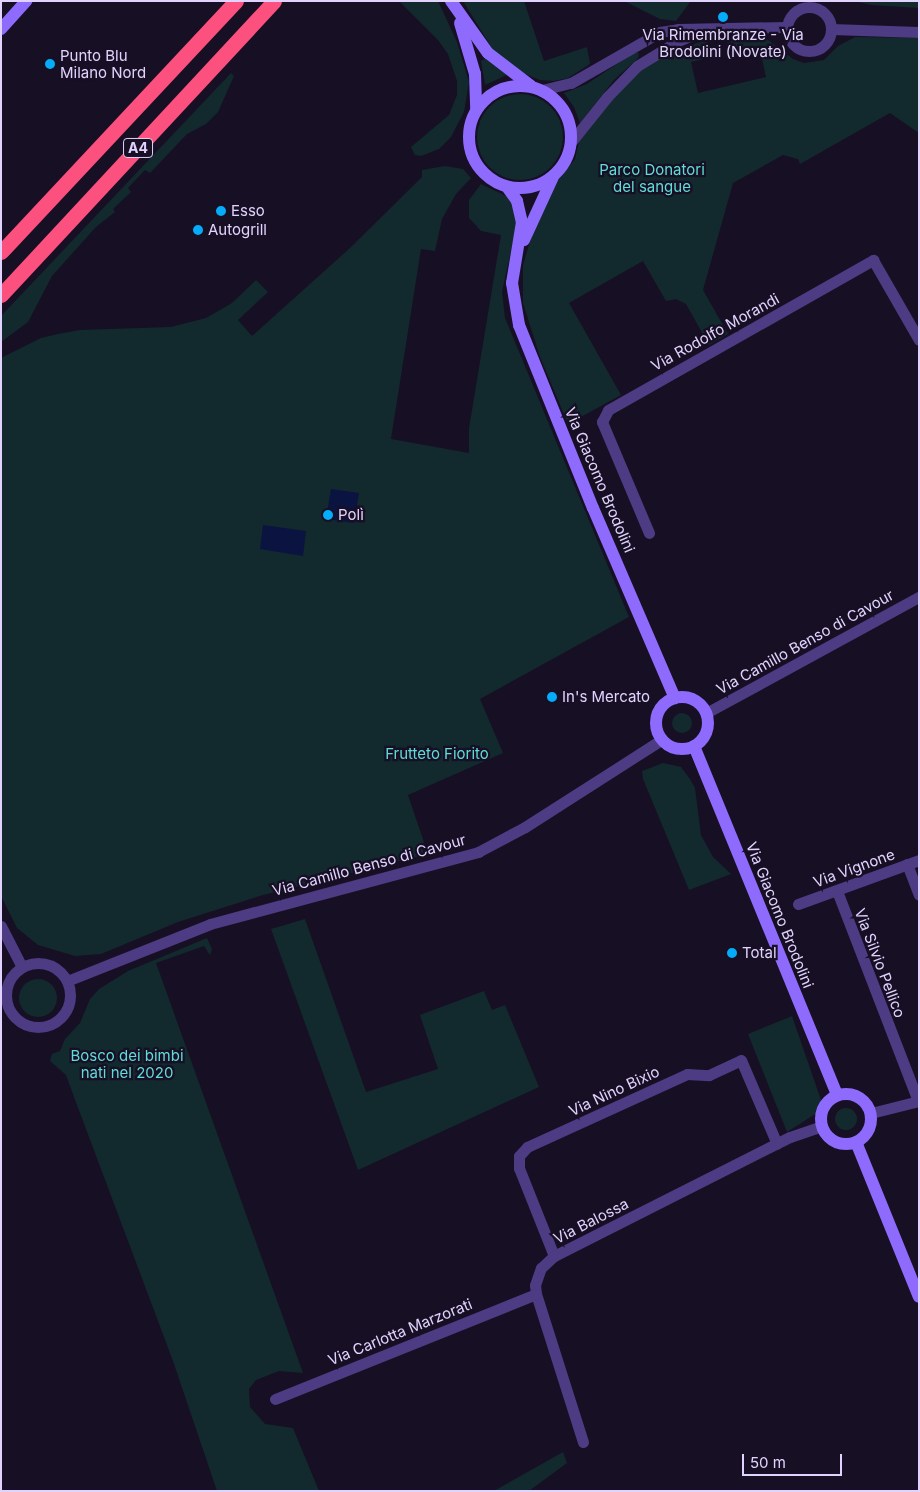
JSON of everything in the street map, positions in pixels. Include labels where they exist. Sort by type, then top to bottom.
[{"type":"highway","name":"A4","points":[[1,252],[236,1]]},
{"type":"highway","name":"A4","points":[[1,295],[274,1]]},
{"type":"street","points":[[1,29],[26,1]]},
{"type":"street","points":[[801,4],[823,12],[831,29],[823,46],[805,51],[790,42],[786,27],[792,14],[801,4]]},
{"type":"street","points":[[454,6],[475,74],[476,110],[469,135],[474,159],[490,179],[507,186],[532,187],[554,176],[565,162],[572,142],[607,97],[636,66],[678,41],[709,30]]},
{"type":"street","points":[[454,6],[488,53],[510,73],[553,97],[568,117],[572,142]]},
{"type":"street","points":[[476,110],[499,90],[516,86],[538,89],[572,83],[660,32],[678,29],[709,30],[786,27]]},
{"type":"street","points":[[831,29],[919,32]]},
{"type":"street","name":"Via Giacomo Brodolini","points":[[513,271],[554,176]]},
{"type":"street","name":"Via Giacomo Brodolini","points":[[507,186],[517,201],[522,222],[513,271],[514,304],[526,345],[675,698]]},
{"type":"street","name":"Via Rodolfo Morandi","points":[[649,533],[602,422],[608,410],[872,260],[919,340]]},
{"type":"street","name":"Via Camillo Benso di Cavour","points":[[706,713],[919,598]]},
{"type":"street","points":[[675,698],[690,698],[706,713],[706,732],[694,746],[680,749],[661,740],[656,726],[658,712],[675,698]]},
{"type":"street","name":"Via Camillo Benso di Cavour","points":[[67,981],[210,924],[478,852],[525,827],[661,740]]},
{"type":"street","name":"Via Giacomo Brodolini","points":[[694,746],[837,1095]]},
{"type":"street","name":"Via Vignone","points":[[798,904],[919,860]]},
{"type":"street","points":[[907,864],[919,895]]},
{"type":"street","name":"Via Silvio Pellico","points":[[837,891],[918,1101]]},
{"type":"street","points":[[1,926],[22,967]]},
{"type":"street","points":[[44,964],[57,969],[67,981],[69,1002],[63,1015],[52,1024],[37,1027],[24,1024],[6,1014],[6,990],[12,977],[22,967],[44,964]]},
{"type":"street","name":"Via Nino Bixio","points":[[554,1256],[519,1168],[519,1156],[527,1147],[687,1074],[708,1075],[741,1060],[777,1144]]},
{"type":"street","points":[[837,1095],[858,1096],[871,1112],[867,1133],[856,1142],[836,1141],[822,1126],[823,1109],[837,1095]]},
{"type":"street","points":[[871,1112],[918,1101]]},
{"type":"street","name":"Via Balossa","points":[[584,1442],[536,1294],[538,1273],[554,1256],[777,1144],[822,1126]]},
{"type":"street","points":[[856,1142],[919,1297]]},
{"type":"street","name":"Via Carlotta Marzorati","points":[[275,1399],[536,1294]]},
{"type":"green space","points":[[399,1],[438,1],[457,42],[469,82],[464,112],[451,137],[439,149],[421,156],[415,155],[411,147],[449,115],[457,95],[457,81],[448,54],[438,40]]},
{"type":"green space","points":[[463,1],[524,1],[544,61],[587,47],[590,64],[568,78],[554,81],[540,80],[520,72],[493,50]]},
{"type":"green space","points":[[624,1],[691,1],[676,21],[660,19]]},
{"type":"green space","points":[[854,1],[919,1],[919,8],[871,5]]},
{"type":"green space","name":"Parco Donatori del sangue","points":[[737,34],[767,39],[793,59],[804,63],[824,60],[838,46],[855,37],[919,38],[919,133],[890,113],[800,164],[798,159],[783,155],[733,183],[703,290],[728,334],[709,345],[686,304],[676,299],[666,301],[643,261],[569,303],[621,395],[568,424],[540,357],[523,303],[523,265],[537,218],[551,189],[575,159],[579,141],[609,102],[636,72],[665,54],[706,40],[711,57],[691,62],[698,93],[766,77],[759,46],[730,53],[726,36]]},
{"type":"green space","points":[[635,52],[639,53],[638,58],[614,80],[580,123],[574,107],[564,93],[587,84]]},
{"type":"green space","points":[[488,57],[507,75],[485,85],[481,61]]},
{"type":"green space","points":[[231,73],[234,76],[218,112],[206,124],[187,134],[150,173],[145,170],[128,188],[131,192],[113,209],[115,212],[96,227],[52,276],[28,322],[1,342],[1,316]]},
{"type":"green space","points":[[520,94],[537,97],[551,106],[560,120],[563,137],[560,154],[551,168],[537,177],[520,180],[503,177],[489,168],[480,154],[477,137],[480,120],[489,106],[503,97]]},
{"type":"green space","name":"Frutteto Fiorito","points":[[445,166],[463,169],[471,178],[456,194],[442,219],[435,251],[421,249],[391,439],[469,453],[469,428],[501,235],[481,231],[469,218],[469,200],[481,184],[508,197],[514,205],[517,223],[502,292],[505,318],[629,617],[480,699],[503,753],[408,795],[428,854],[263,895],[178,922],[101,954],[75,956],[38,945],[17,928],[1,896],[1,358],[41,338],[58,334],[80,330],[171,327],[206,318],[232,303],[256,280],[268,292],[238,320],[252,336],[350,248],[422,177],[422,170]]},
{"type":"green space","points":[[682,713],[689,716],[692,723],[689,730],[682,733],[675,730],[672,723],[675,716]]},
{"type":"green space","points":[[663,763],[681,767],[690,779],[695,788],[701,835],[713,857],[731,874],[689,890],[643,779],[642,771]]},
{"type":"green space","points":[[305,919],[366,1092],[438,1069],[420,1015],[484,991],[492,1010],[505,1005],[539,1087],[358,1170],[271,929]]},
{"type":"green space","name":"Bosco dei bimbi nati nel 2020","points":[[207,938],[212,949],[210,955],[204,946],[156,963],[303,1373],[279,1371],[256,1380],[249,1389],[250,1407],[265,1424],[293,1428],[319,1491],[217,1491],[173,1361],[66,1075],[50,1061],[52,1054],[60,1051],[65,1039],[80,1023],[90,999],[99,989],[128,971]]},
{"type":"green space","points":[[38,979],[45,980],[51,985],[56,991],[56,1005],[51,1011],[45,1016],[38,1017],[31,1016],[25,1011],[20,1005],[19,998],[20,991],[25,985],[31,980]]},
{"type":"green space","points":[[792,1016],[821,1100],[817,1113],[787,1132],[748,1034]]},
{"type":"green space","points":[[846,1108],[854,1111],[857,1119],[854,1127],[846,1130],[838,1127],[835,1119],[838,1111]]},
{"type":"green space","points":[[563,1452],[567,1463],[529,1491],[494,1491]]},
{"type":"shaded area","points":[[331,489],[359,493],[354,523],[326,519]]},
{"type":"shaded area","points":[[263,525],[306,531],[303,556],[260,549]]},
{"type":"place","name":"Via Rimembranze - Via Brodolini (Novate)","points":[[723,17]]},
{"type":"place","name":"Punto Blu Milano Nord","points":[[50,64]]},
{"type":"place","name":"Esso","points":[[221,211]]},
{"type":"place","name":"Autogrill","points":[[198,230]]},
{"type":"place","name":"Polì","points":[[328,515]]},
{"type":"place","name":"In's Mercato","points":[[552,697]]},
{"type":"place","name":"Total","points":[[732,953]]}]
